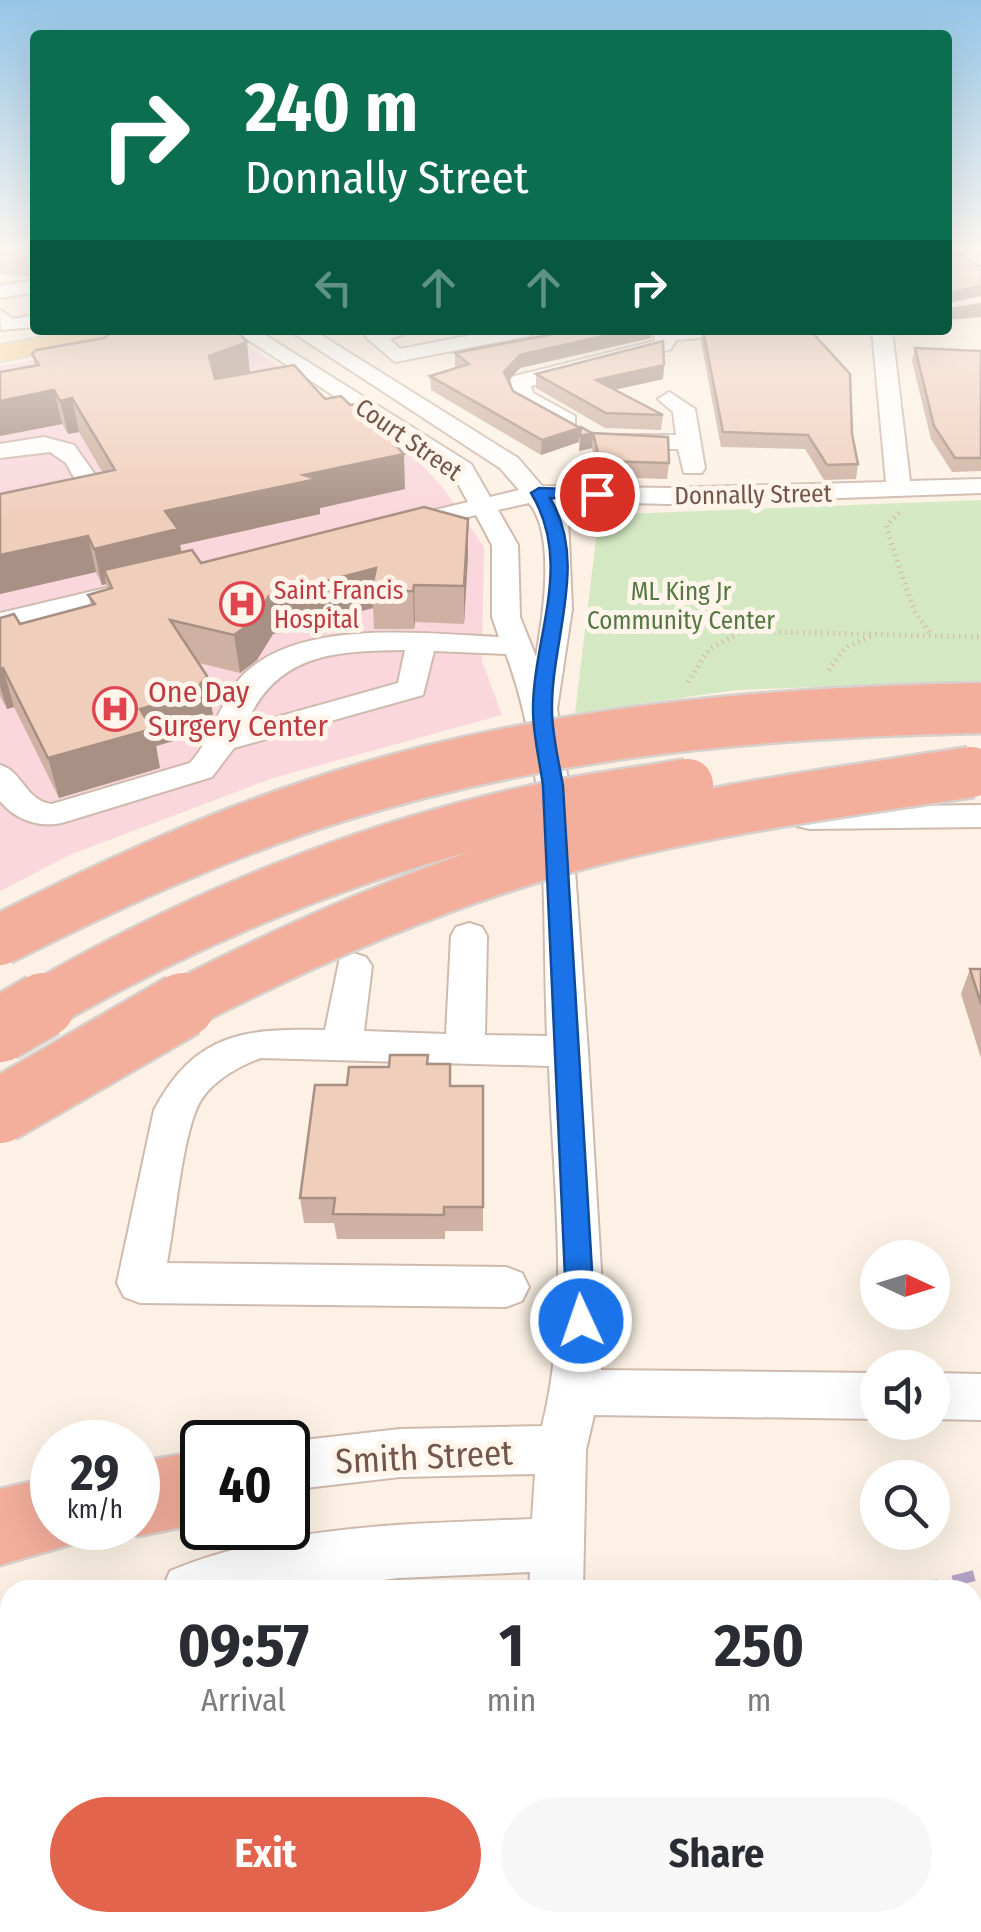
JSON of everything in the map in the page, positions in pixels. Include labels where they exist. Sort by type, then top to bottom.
[{"type":"highway","points":[[0,940],[92,893],[209,842],[396,780],[516,752],[666,728],[805,713],[981,708]]},
{"type":"highway","points":[[0,1030],[73,985],[286,884],[513,815],[704,781],[884,768],[978,786]]},
{"type":"highway","points":[[0,1111],[97,1049],[271,960],[418,895],[656,825],[978,786]]},
{"type":"highway","points":[[0,1527],[30,1520]]},
{"type":"main road","points":[[0,353],[60,337]]},
{"type":"street","points":[[71,337],[101,361]]},
{"type":"street","points":[[222,344],[240,337]]},
{"type":"street","name":"Court Street","points":[[253,337],[462,469],[504,545],[506,617],[542,709],[553,786],[568,1052],[581,1321],[575,1392],[561,1450],[557,1567]]},
{"type":"street","points":[[281,337],[296,346],[324,344]]},
{"type":"street","name":"Court Street","points":[[312,337],[509,462],[539,493],[556,518],[558,609],[542,709]]},
{"type":"street","points":[[376,337],[395,356],[493,337]]},
{"type":"street","points":[[665,337],[664,345],[519,382],[522,397],[591,434],[690,442]]},
{"type":"street","points":[[883,337],[899,490]]},
{"type":"street","points":[[669,399],[684,409],[696,495]]},
{"type":"street","points":[[0,451],[35,444],[66,448],[76,457],[91,486],[81,494],[0,511]]},
{"type":"street","name":"Donnally Street","points":[[362,534],[539,493],[696,495],[981,486]]},
{"type":"street","points":[[0,622],[172,580]]},
{"type":"street","points":[[224,741],[412,690],[421,645]]},
{"type":"street","points":[[0,774],[16,803],[29,814],[53,815],[201,770],[224,741],[256,679],[285,660],[330,646],[518,646]]},
{"type":"street","points":[[556,866],[978,786]]},
{"type":"street","points":[[465,1050],[469,936]]},
{"type":"street","points":[[342,1046],[352,966]]},
{"type":"street","points":[[506,1287],[140,1283],[175,1110],[186,1087],[228,1052],[260,1043],[568,1052]]},
{"type":"street","points":[[575,1392],[860,1396]]},
{"type":"street","points":[[950,1396],[981,1397]]},
{"type":"street","name":"Smith Street","points":[[310,1463],[400,1453],[561,1450]]},
{"type":"street","points":[[0,1560],[30,1549]]},
{"type":"street","points":[[225,1580],[276,1566],[346,1557],[557,1567]]},
{"type":"path","points":[[932,636],[914,610],[887,525],[902,510],[930,498],[934,488]]},
{"type":"path","points":[[685,688],[701,652],[714,640],[743,631],[981,637]]},
{"type":"path","points":[[830,680],[829,668],[835,656],[851,642],[876,634]]},
{"type":"shaded area","name":"Saint Francis Hospital","points":[[153,337],[234,337],[412,454],[444,489],[484,547],[482,661],[502,715],[273,778],[72,854],[0,891],[0,366]]},
{"type":"green space","name":"ML King Jr Community Center","points":[[981,500],[981,681],[736,690],[575,713],[599,515]]},
{"type":"building","points":[[243,337],[247,342],[209,356],[215,379],[294,365],[325,399],[341,396],[350,405],[356,404],[404,454],[304,475],[317,479],[165,511],[178,529],[94,549],[88,536],[0,555],[0,494],[115,470],[72,398],[60,401],[54,390],[0,401],[0,372],[39,365],[32,354],[36,350],[104,338]]},
{"type":"building","points":[[536,337],[598,337],[520,355],[504,372],[513,391],[580,428],[542,440],[430,376],[469,364],[455,353]]},
{"type":"building","points":[[704,337],[817,337],[850,374],[852,434],[858,464],[827,465],[808,435],[723,432]]},
{"type":"building","points":[[663,341],[664,365],[596,380],[663,415],[606,413],[536,374]]},
{"type":"building","points":[[915,348],[981,351],[981,458],[955,458],[934,426]]},
{"type":"building","points":[[593,433],[668,437],[669,463],[600,461]]},
{"type":"building","points":[[424,507],[468,519],[464,586],[414,585],[413,591],[371,592],[376,568],[269,596],[252,622],[234,635],[170,620],[207,676],[191,695],[140,709],[152,729],[48,758],[3,668],[0,669],[0,618],[14,614],[20,624],[95,604],[88,595],[112,588],[104,570],[192,550],[201,563]]},
{"type":"building","points":[[970,969],[981,969],[981,1004]]},
{"type":"building","points":[[390,1055],[428,1055],[427,1064],[450,1064],[450,1086],[483,1086],[483,1207],[444,1207],[444,1215],[333,1214],[335,1198],[300,1198],[315,1085],[347,1085],[349,1067],[389,1067]]},
{"type":"railway","points":[[957,1580],[981,1574]]},
{"type":"place","name":"Saint Francis Hospital","points":[[242,604]]},
{"type":"place","name":"One Day Surgery Center","points":[[115,709]]},
{"type":"route","points":[[581,1321],[553,786],[542,709],[558,609],[556,518],[539,493],[597,494]]}]
